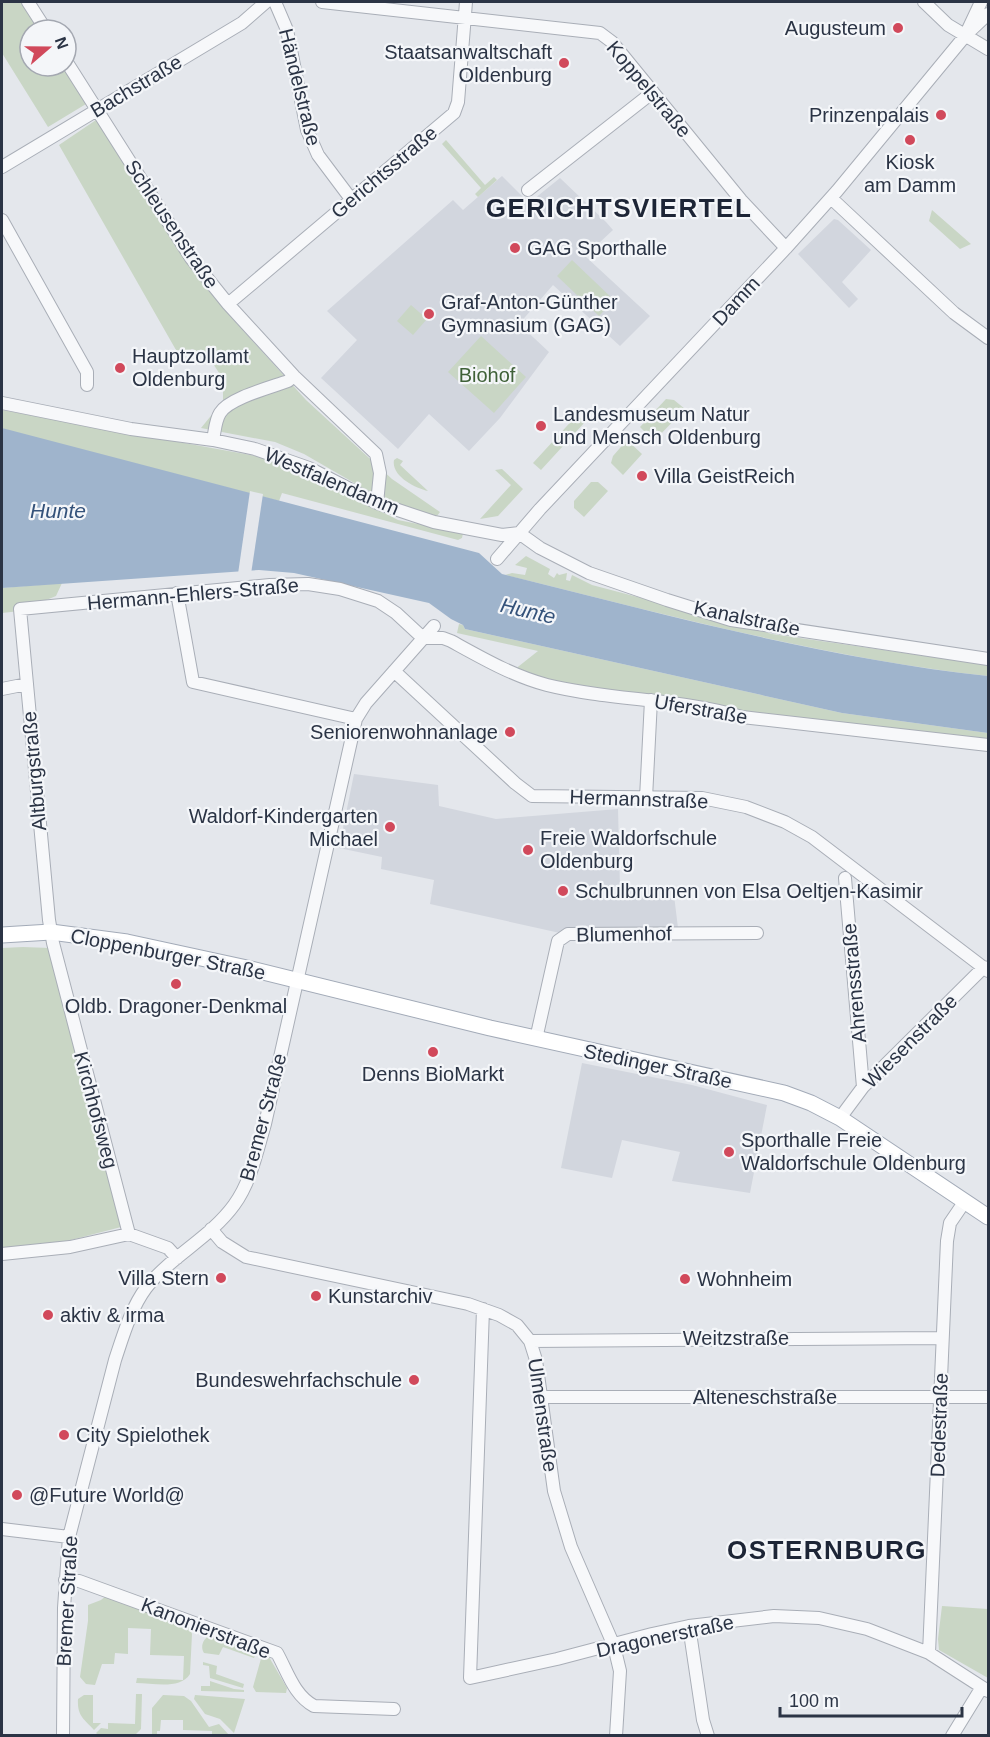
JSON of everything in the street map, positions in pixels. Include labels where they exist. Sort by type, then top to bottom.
[{"type":"main road","name":"Cloppenburger Straße","points":[[2,935],[51,932],[127,942],[241,966],[298,981]]},
{"type":"main road","name":"Stedinger Straße","points":[[298,981],[536,1039],[784,1093],[811,1103],[840,1118],[988,1217]]},
{"type":"street","points":[[28,2],[38,18]]},
{"type":"street","name":"Bachstraße","points":[[2,167],[242,22],[267,2]]},
{"type":"street","name":"Händelstraße","points":[[275,2],[287,30],[307,130],[318,155],[351,199]]},
{"type":"street","name":"Koppelstraße","points":[[322,2],[600,33],[612,42],[741,200],[786,249]]},
{"type":"street","name":"Gerichtsstraße","points":[[228,304],[454,112],[458,102],[466,2]]},
{"type":"street","points":[[924,2],[948,25],[988,49]]},
{"type":"street","points":[[966,35],[981,2]]},
{"type":"street","points":[[966,35],[988,14]]},
{"type":"street","name":"Damm","points":[[497,559],[620,423],[786,249],[966,35]]},
{"type":"street","name":"Schleusenstraße","points":[[77,78],[191,258],[228,304],[294,376],[376,454],[380,473],[377,503]]},
{"type":"street","points":[[528,190],[653,92]]},
{"type":"street","points":[[831,198],[954,313],[988,338]]},
{"type":"street","points":[[2,220],[87,372],[87,385]]},
{"type":"street","points":[[213,440],[216,421],[221,411],[230,403],[288,381],[294,376]]},
{"type":"street","name":"Westfalendamm","points":[[2,403],[131,429],[255,448],[292,460],[377,503],[434,522],[502,535],[519,533]]},
{"type":"street","name":"Kanalstraße","points":[[519,533],[540,548],[589,573],[731,620],[988,659]]},
{"type":"street","name":"Hermann-Ehlers-Straße","points":[[20,609],[62,607],[177,593],[298,584],[340,589],[378,602],[396,613],[423,638]]},
{"type":"street","points":[[177,593],[193,682],[356,719]]},
{"type":"street","name":"Altburgstraße","points":[[20,609],[51,932]]},
{"type":"street","name":"Bremer Straße","points":[[63,1736],[65,1580],[69,1537],[88,1458],[122,1338],[146,1288],[224,1218],[243,1189],[251,1171],[265,1124],[356,719],[366,703],[434,626]]},
{"type":"street","name":"Uferstraße","points":[[423,638],[442,638],[451,641],[506,670],[545,684],[577,692],[651,700],[723,711],[742,717],[988,745]]},
{"type":"street","name":"Hermannstraße","points":[[394,671],[532,796],[702,798],[746,807],[785,822],[812,837],[986,969]]},
{"type":"street","points":[[2,689],[27,684]]},
{"type":"street","points":[[646,798],[651,700]]},
{"type":"street","name":"Ahrensstraße","points":[[845,878],[863,1087]]},
{"type":"street","name":"Kirchhofsweg","points":[[51,932],[129,1234]]},
{"type":"street","name":"Blumenhof","points":[[536,1039],[558,941],[568,934],[757,933]]},
{"type":"street","name":"Wiesenstraße","points":[[840,1118],[863,1087],[986,969]]},
{"type":"street","name":"Dedestraße","points":[[929,1653],[942,1338],[949,1228],[964,1201]]},
{"type":"street","name":"Ulmenstraße","points":[[211,1229],[222,1242],[246,1257],[425,1293],[483,1309],[511,1321],[524,1332],[530,1341],[536,1360],[554,1491],[571,1547],[614,1646],[620,1671],[616,1736]]},
{"type":"street","points":[[2,1254],[70,1247],[129,1234],[168,1248],[177,1258]]},
{"type":"street","name":"Dragonerstraße","points":[[483,1309],[470,1678],[614,1646],[652,1634],[689,1626],[774,1616],[819,1618],[867,1629],[929,1653],[985,1689]]},
{"type":"street","name":"Weitzstraße","points":[[530,1341],[942,1338]]},
{"type":"street","name":"Alteneschstraße","points":[[542,1397],[988,1397]]},
{"type":"street","points":[[2,1529],[69,1537]]},
{"type":"street","name":"Kanonierstraße","points":[[65,1580],[79,1581],[277,1653],[296,1692],[314,1706],[394,1709]]},
{"type":"street","points":[[689,1626],[703,1719],[708,1736]]},
{"type":"street","points":[[952,1736],[985,1689]]},
{"type":"shaded area","name":"Graf-Anton-Günther Gymnasium (GAG)","points":[[502,176],[529,203],[560,178],[613,230],[585,256],[650,316],[620,346],[553,285],[519,324],[549,352],[500,418],[469,451],[429,414],[398,449],[321,378],[357,340],[327,311],[453,200],[463,210]]},
{"type":"shaded area","points":[[834,219],[838,220],[871,250],[842,282],[858,299],[849,308],[798,254]]},
{"type":"shaded area","name":"Freie Waldorfschule Oldenburg","points":[[354,774],[438,785],[439,806],[496,819],[618,809],[620,888],[673,887],[678,928],[560,933],[430,904],[434,880],[381,869],[382,857],[339,848]]},
{"type":"shaded area","points":[[582,1063],[692,1085],[767,1105],[750,1193],[672,1181],[680,1152],[622,1140],[612,1178],[561,1168]]},
{"type":"green space","points":[[2,2],[22,2],[32,18],[18,18],[18,78],[70,78],[86,104],[48,127],[2,53]]},
{"type":"green space","points":[[96,120],[190,266],[231,317],[306,400],[392,479],[440,512],[437,516],[396,503],[363,488],[304,454],[275,442],[201,428],[223,401],[223,379],[208,356],[192,349],[180,357],[59,145]]},
{"type":"green space","points":[[446,140],[485,185],[494,177],[497,180],[478,197],[475,194],[481,188],[442,144]]},
{"type":"green space","points":[[932,210],[971,244],[960,249],[929,221]]},
{"type":"green space","points":[[572,260],[614,300],[599,316],[557,276]]},
{"type":"green space","points":[[411,305],[427,319],[413,335],[397,321]]},
{"type":"green space","name":"Biohof","points":[[481,336],[526,377],[494,413],[448,372]]},
{"type":"green space","points":[[666,399],[674,400],[685,409],[654,441],[640,427]]},
{"type":"green space","points":[[2,410],[267,458],[294,467],[398,520],[463,533],[462,538],[458,540],[282,493],[279,501],[10,431],[2,428]]},
{"type":"green space","points":[[577,415],[585,422],[541,470],[533,463]]},
{"type":"green space","points":[[627,440],[642,454],[623,475],[611,463],[613,456]]},
{"type":"green space","points":[[397,458],[403,461],[400,465],[428,491],[411,484],[400,476],[394,466],[394,460]]},
{"type":"green space","points":[[502,469],[523,489],[498,516],[480,519],[511,485],[495,470]]},
{"type":"green space","points":[[591,482],[598,482],[608,491],[584,517],[574,508],[574,501]]},
{"type":"green space","points":[[526,556],[550,569],[548,574],[554,578],[557,573],[559,575],[567,573],[566,580],[570,581],[572,575],[592,585],[772,634],[988,665],[988,676],[866,658],[805,646],[505,575],[512,573],[525,575],[527,568],[515,565]]},
{"type":"green space","points":[[62,583],[56,596],[20,611],[2,613],[2,588]]},
{"type":"green space","points":[[459,624],[465,629],[842,713],[988,733],[988,740],[744,712],[539,679],[514,670],[538,651],[457,633]]},
{"type":"green space","points":[[2,948],[50,948],[125,1226],[2,1254]]},
{"type":"green space","points":[[106,1596],[189,1626],[192,1634],[190,1674],[186,1679],[173,1684],[136,1683],[137,1678],[183,1680],[184,1656],[150,1655],[151,1629],[128,1628],[128,1654],[115,1653],[114,1664],[102,1664],[95,1685],[86,1684],[80,1677],[88,1605]]},
{"type":"green space","points":[[942,1606],[988,1609],[988,1678],[939,1650]]},
{"type":"green space","points":[[209,1636],[254,1650],[256,1654],[254,1658],[223,1647],[219,1655],[204,1653],[203,1643]]},
{"type":"green space","points":[[265,1654],[287,1688],[286,1693],[256,1692],[253,1687],[262,1655]]},
{"type":"green space","points":[[203,1662],[217,1666],[216,1674],[244,1684],[243,1688],[210,1678],[209,1666],[203,1665]]},
{"type":"green space","points":[[210,1681],[244,1690],[244,1692],[201,1691],[201,1686],[210,1686]]},
{"type":"green space","points":[[136,1694],[142,1694],[141,1729],[135,1735],[98,1735],[96,1733],[101,1728],[108,1729],[108,1723],[135,1724]]},
{"type":"green space","points":[[84,1695],[93,1695],[93,1723],[101,1723],[94,1730],[82,1717],[79,1709],[78,1699]]},
{"type":"green space","points":[[163,1695],[184,1696],[191,1701],[209,1727],[219,1724],[229,1735],[212,1735],[212,1731],[183,1730],[183,1720],[161,1720],[160,1731],[157,1731],[157,1735],[152,1735],[152,1708]]},
{"type":"green space","points":[[195,1695],[245,1699],[234,1733],[220,1719],[205,1714],[194,1699]]},
{"type":"water","name":"Hunte","points":[[2,428],[479,553],[502,574],[804,646],[926,668],[988,676],[988,733],[842,713],[465,629],[463,625],[429,603],[294,573],[259,570],[2,588]]},
{"type":"pier","points":[[250,491],[263,494],[251,574],[238,574]]},
{"type":"place","name":"Augusteum","points":[[898,28]]},
{"type":"place","name":"Staatsanwaltschaft Oldenburg","points":[[564,63]]},
{"type":"place","name":"Prinzenpalais","points":[[941,115]]},
{"type":"place","name":"Kiosk am Damm","points":[[910,140]]},
{"type":"place","name":"GAG Sporthalle","points":[[515,248]]},
{"type":"place","name":"Graf-Anton-Günther Gymnasium (GAG)","points":[[429,314]]},
{"type":"place","name":"Hauptzollamt Oldenburg","points":[[120,368]]},
{"type":"place","name":"Landesmuseum Natur und Mensch Oldenburg","points":[[541,426]]},
{"type":"place","name":"Villa GeistReich","points":[[642,476]]},
{"type":"place","name":"Seniorenwohnanlage","points":[[510,732]]},
{"type":"place","name":"Waldorf-Kindergarten Michael","points":[[390,827]]},
{"type":"place","name":"Freie Waldorfschule Oldenburg","points":[[528,850]]},
{"type":"place","name":"Schulbrunnen von Elsa Oeltjen-Kasimir","points":[[563,891]]},
{"type":"place","name":"Oldb. Dragoner-Denkmal","points":[[176,984]]},
{"type":"place","name":"Denns BioMarkt","points":[[433,1052]]},
{"type":"place","name":"Sporthalle Freie Waldorfschule Oldenburg","points":[[729,1152]]},
{"type":"place","name":"Villa Stern","points":[[221,1278]]},
{"type":"place","name":"Wohnheim","points":[[685,1279]]},
{"type":"place","name":"Kunstarchiv","points":[[316,1296]]},
{"type":"place","name":"aktiv & irma","points":[[48,1315]]},
{"type":"place","name":"Bundeswehrfachschule","points":[[414,1380]]},
{"type":"place","name":"City Spielothek","points":[[64,1435]]},
{"type":"place","name":"@Future World@","points":[[17,1495]]},
{"type":"district","name":"GERICHTSVIERTEL","points":[[619,208]]},
{"type":"district","name":"OSTERNBURG","points":[[827,1550]]}]
